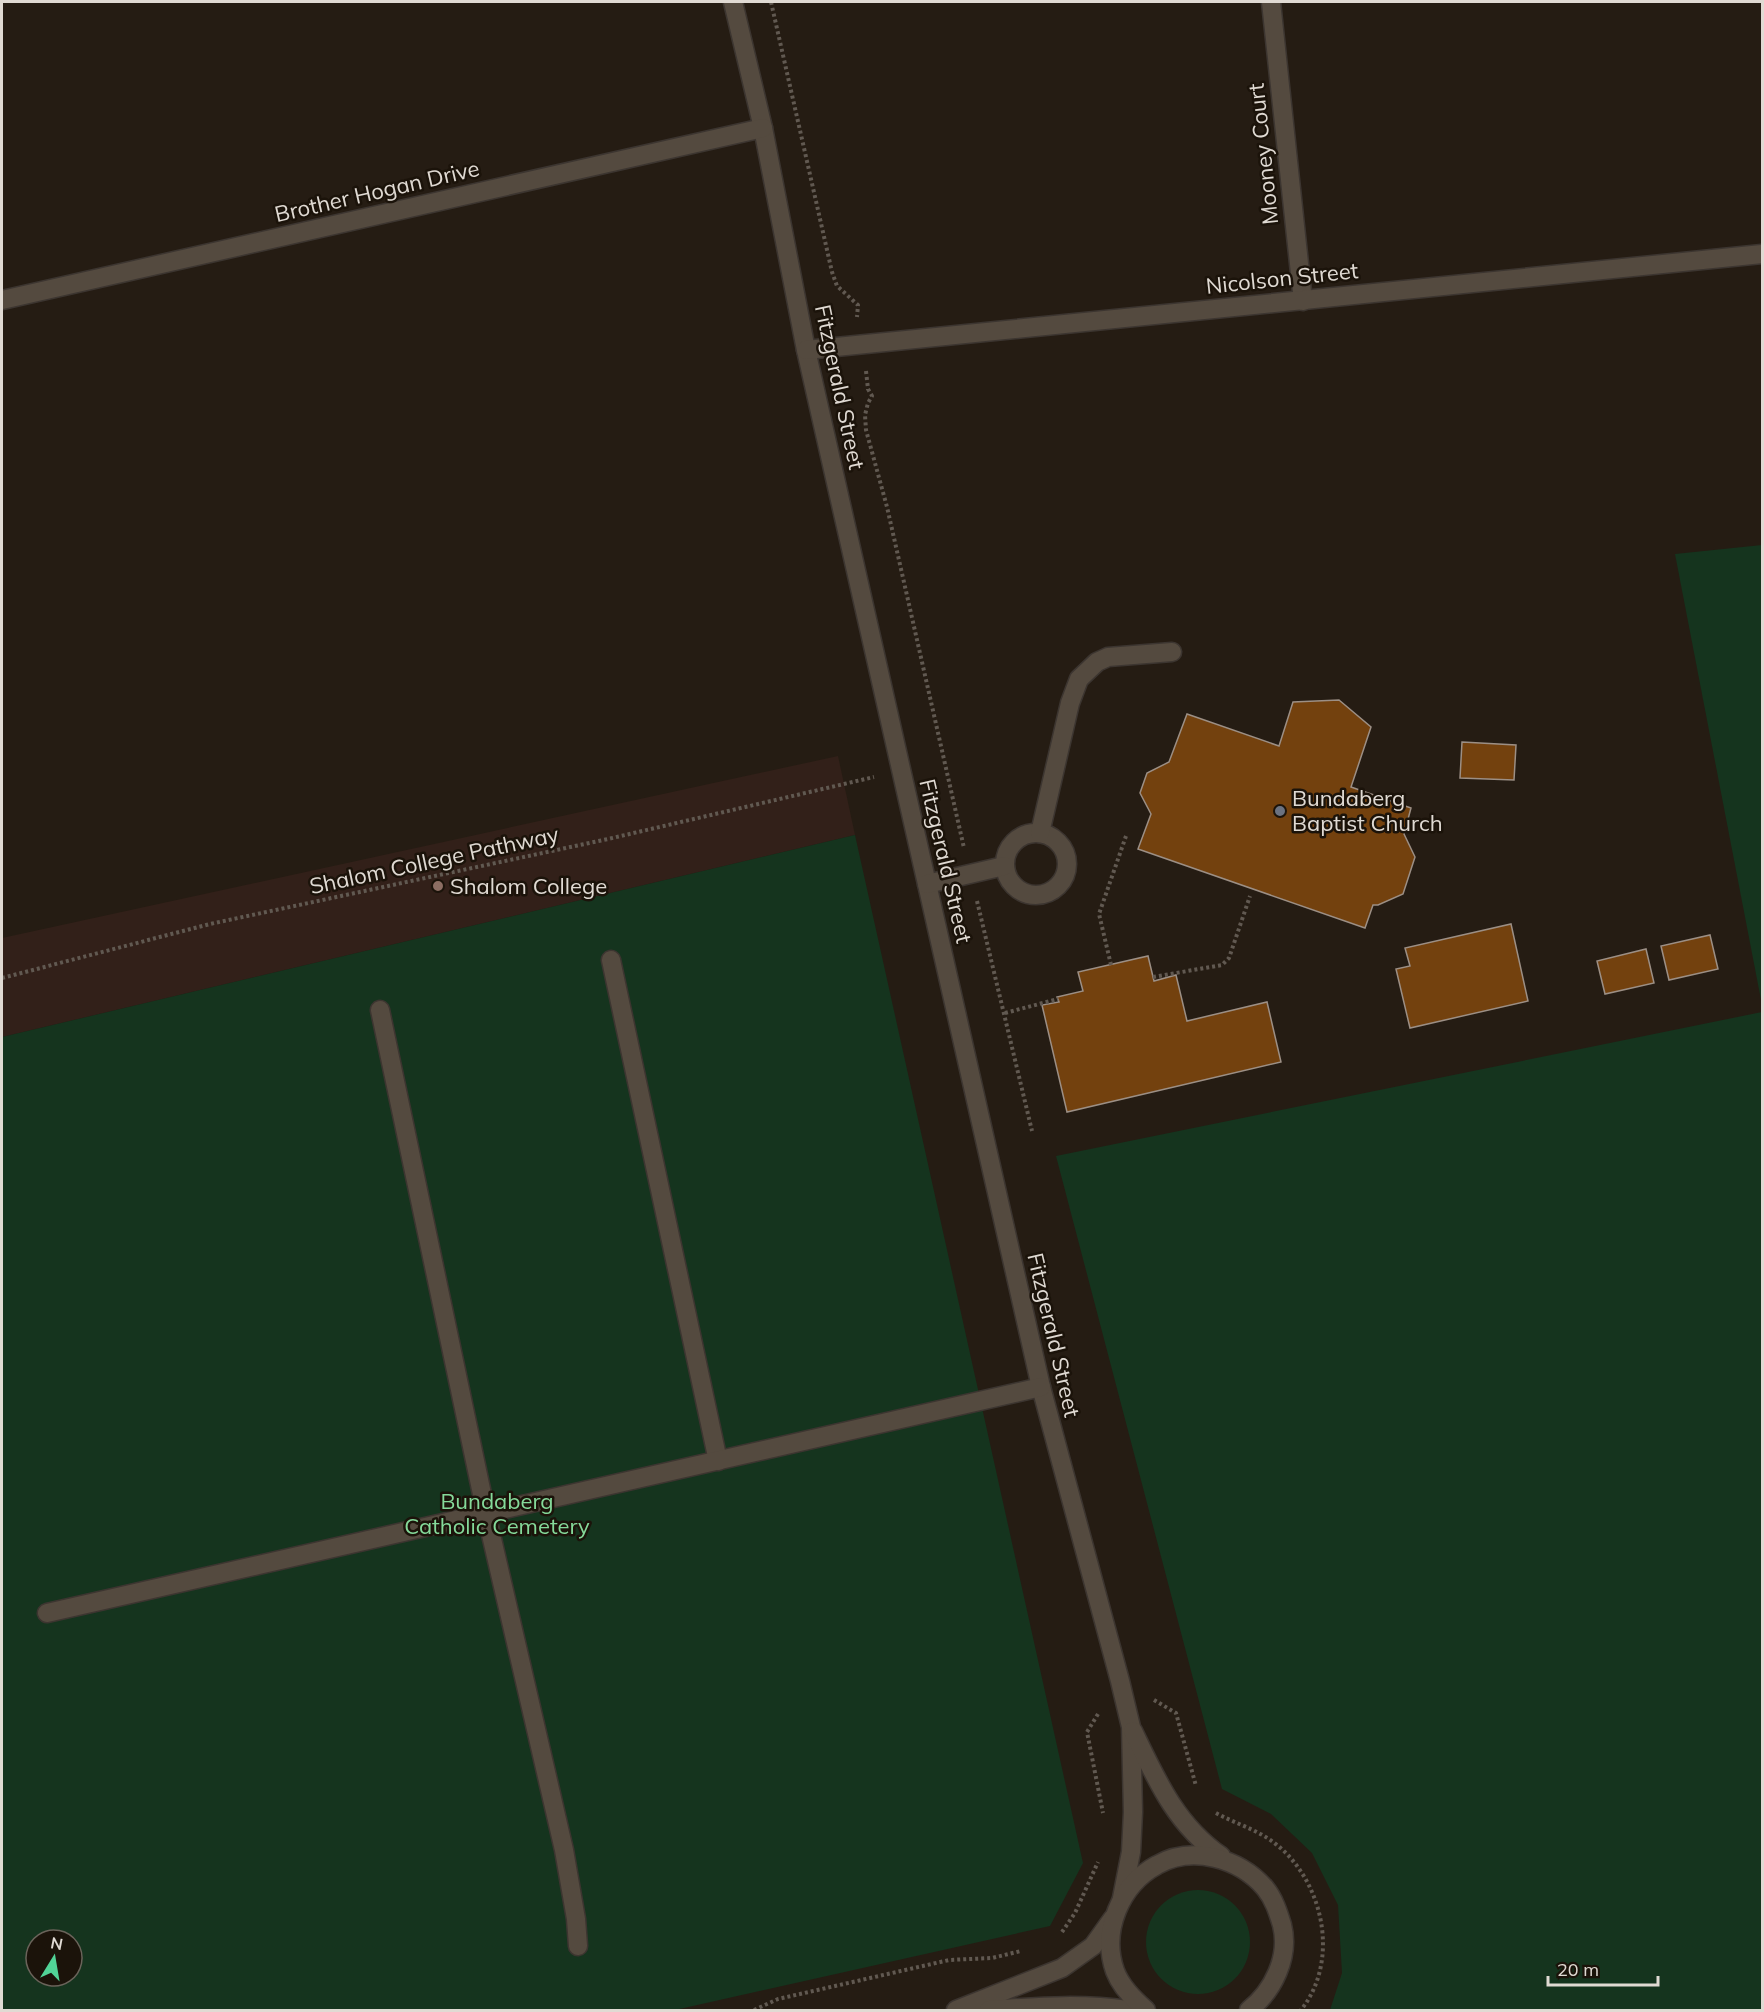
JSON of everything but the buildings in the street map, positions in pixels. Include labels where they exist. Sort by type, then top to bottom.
[{"type":"street","name":"Fitzgerald Street","points":[[733,2],[763,128],[806,350],[1041,1387],[1131,1727]]},
{"type":"street","name":"Mooney Court","points":[[1271,2],[1303,301]]},
{"type":"street","name":"Brother Hogan Drive","points":[[2,300],[763,128]]},
{"type":"street","name":"Nicolson Street","points":[[806,350],[1762,254]]},
{"type":"street","points":[[1040,832],[1070,703],[1079,679],[1096,662],[1108,657],[1172,652]]},
{"type":"street","points":[[1040,832],[1050,836],[1064,849],[1067,868],[1060,884],[1052,891],[1032,895],[1013,886],[1004,866],[1005,856],[1014,840],[1022,835],[1040,832]]},
{"type":"street","points":[[927,884],[1004,866]]},
{"type":"street","points":[[611,960],[718,1461]]},
{"type":"street","points":[[380,1010],[486,1513],[564,1850],[576,1919],[578,1946]]},
{"type":"street","points":[[47,1613],[1041,1387]]},
{"type":"street","points":[[1131,1727],[1164,1794],[1181,1820],[1204,1844],[1250,1874],[1266,1890],[1277,1909],[1283,1930],[1283,1953],[1277,1974],[1263,2002],[1249,2010]]},
{"type":"street","points":[[1122,1898],[1131,1852],[1133,1812],[1131,1727]]},
{"type":"street","points":[[956,2010],[1062,1968],[1093,1946],[1113,1917],[1122,1898],[1137,1879],[1158,1864],[1181,1856],[1206,1856],[1230,1862]]},
{"type":"street","points":[[1113,1917],[1110,1944],[1115,1971],[1129,1995],[1146,2010]]},
{"type":"street","points":[[989,2010],[1082,2006],[1127,2010]]},
{"type":"path","points":[[771,2],[832,272],[837,286],[858,305],[857,315],[868,389],[872,396],[865,414],[866,430],[887,507],[1032,1131]]},
{"type":"path","name":"Shalom College Pathway","points":[[2,978],[210,924],[608,839],[874,777]]},
{"type":"path","points":[[1111,965],[1099,914],[1126,836]]},
{"type":"path","points":[[1153,977],[1221,965],[1226,962],[1250,896]]},
{"type":"path","points":[[1005,1013],[1058,999]]},
{"type":"path","points":[[1087,1732],[1104,1819]]},
{"type":"path","points":[[1057,1939],[1075,1913],[1100,1856]]},
{"type":"path","points":[[754,2010],[778,1999],[949,1960],[992,1958],[1030,1949]]},
{"type":"shaded area","name":"Shalom College","points":[[838,756],[855,835],[2,1037],[2,938]]},
{"type":"green space","points":[[1762,545],[1762,1005],[1675,554]]},
{"type":"green space","name":"Bundaberg Catholic Cemetery","points":[[855,835],[1083,1863],[1050,1926],[675,2010],[2,2010],[2,1037]]},
{"type":"green space","points":[[1762,1012],[1762,2010],[1330,2010],[1342,1973],[1338,1905],[1312,1853],[1271,1814],[1222,1789],[1056,1156]]},
{"type":"green space","points":[[1198,1890],[1218,1894],[1235,1905],[1246,1922],[1250,1942],[1246,1962],[1235,1979],[1218,1990],[1198,1994],[1178,1990],[1161,1979],[1150,1962],[1146,1942],[1150,1922],[1161,1905],[1178,1894]]},
{"type":"place","name":"Bundaberg Baptist Church","points":[[1280,811]]},
{"type":"place","name":"Shalom College","points":[[438,886]]}]
